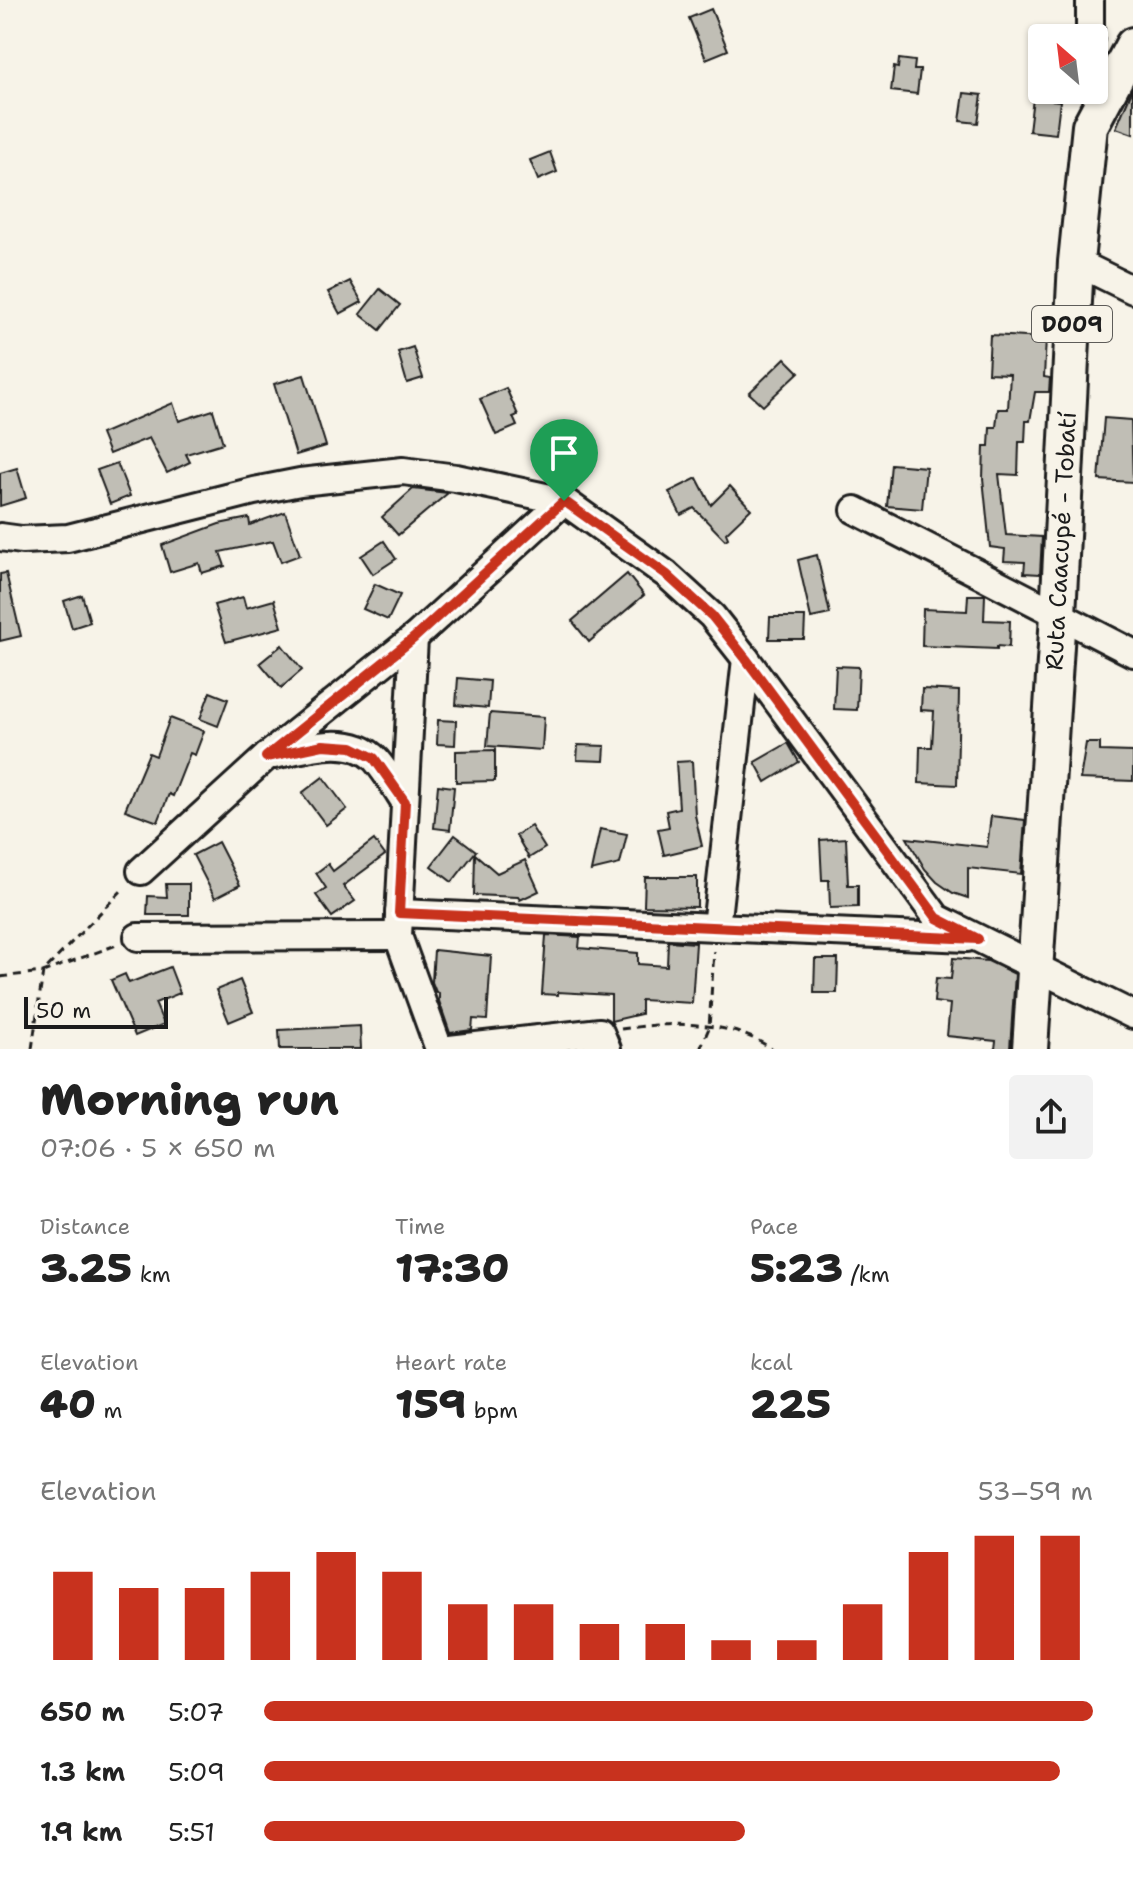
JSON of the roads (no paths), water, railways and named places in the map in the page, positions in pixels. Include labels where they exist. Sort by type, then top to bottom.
[{"type":"main road","name":"Ruta Caacupé - Tobatí","points":[[1030,1049],[1058,615],[1076,262],[1089,133],[1133,45]]},
{"type":"street","points":[[1090,0],[1090,24]]},
{"type":"street","points":[[1089,104],[1089,133]]},
{"type":"street","points":[[1076,262],[1133,290]]},
{"type":"street","points":[[0,537],[22,540],[68,538],[254,491],[337,477],[403,471],[456,478],[564,501],[666,574],[712,616],[937,918],[1133,1015]]},
{"type":"street","points":[[141,871],[266,757],[414,638],[564,501]]},
{"type":"street","points":[[855,510],[1133,653]]},
{"type":"street","points":[[414,638],[398,925],[439,1049]]},
{"type":"street","points":[[716,927],[746,659]]},
{"type":"street","points":[[266,757],[323,745],[352,747],[374,758],[405,802]]},
{"type":"street","points":[[138,937],[398,925],[716,927],[978,939]]},
{"type":"street","points":[[450,1049],[604,1041]]}]
